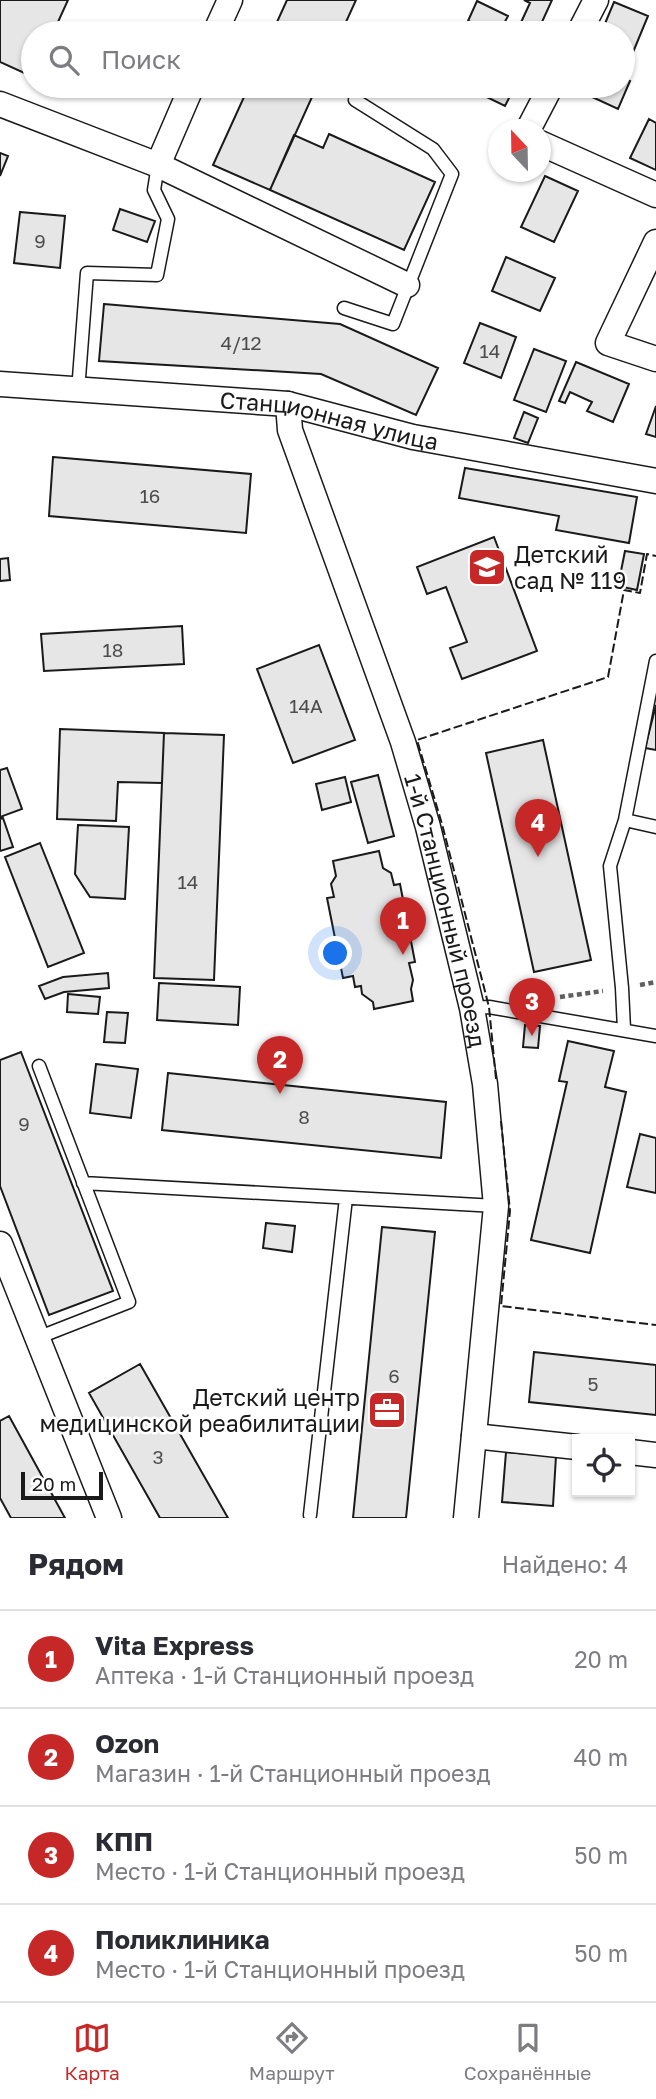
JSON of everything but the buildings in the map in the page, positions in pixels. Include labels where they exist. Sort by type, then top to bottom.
[{"type":"street","points":[[220,21],[230,0]]},
{"type":"street","points":[[585,21],[596,0]]},
{"type":"street","points":[[158,164],[187,98]]},
{"type":"street","points":[[534,119],[545,98]]},
{"type":"street","points":[[0,104],[158,164],[407,285]]},
{"type":"street","points":[[551,148],[656,195]]},
{"type":"street","points":[[656,242],[608,343],[656,359]]},
{"type":"street","name":"Станционная улица","points":[[0,384],[288,404],[413,437],[656,481]]},
{"type":"street","name":"1-й Станционный проезд","points":[[288,404],[290,430],[403,742],[428,827],[472,1008],[485,1084],[496,1206],[466,1518]]},
{"type":"street","points":[[0,1244],[6,1275],[37,1338],[109,1518]]},
{"type":"street","points":[[474,1436],[572,1446]]},
{"type":"street","points":[[635,1453],[656,1455]]},
{"type":"lane","points":[[344,308],[393,324],[452,174],[433,149],[355,100]]},
{"type":"lane","points":[[78,391],[87,272],[157,275],[168,219],[154,190],[158,164]]},
{"type":"lane","points":[[624,1030],[610,866],[625,820],[656,661]]},
{"type":"lane","points":[[625,820],[656,827]]},
{"type":"lane","points":[[472,1008],[489,1007],[656,1036]]},
{"type":"lane","points":[[37,1338],[128,1302],[39,1066]]},
{"type":"lane","points":[[83,1183],[496,1206]]},
{"type":"lane","points":[[310,1515],[346,1198]]},
{"type":"path","points":[[552,999],[656,982]]},
{"type":"fence","points":[[496,1079],[489,1007],[442,824],[417,740],[608,677],[624,590],[640,593],[647,554],[656,556]]},
{"type":"fence","points":[[501,1121],[510,1211],[501,1306],[656,1325]]},
{"type":"place","name":"Детский сад № 119","points":[[487,567]]},
{"type":"place","name":"Поликлиника","points":[[538,857]]},
{"type":"place","name":"Vita Express","points":[[403,955]]},
{"type":"place","name":"КПП","points":[[532,1036]]},
{"type":"place","name":"Ozon","points":[[280,1094]]},
{"type":"place","name":"Детский центр медицинской реабилитации","points":[[387,1410]]}]
